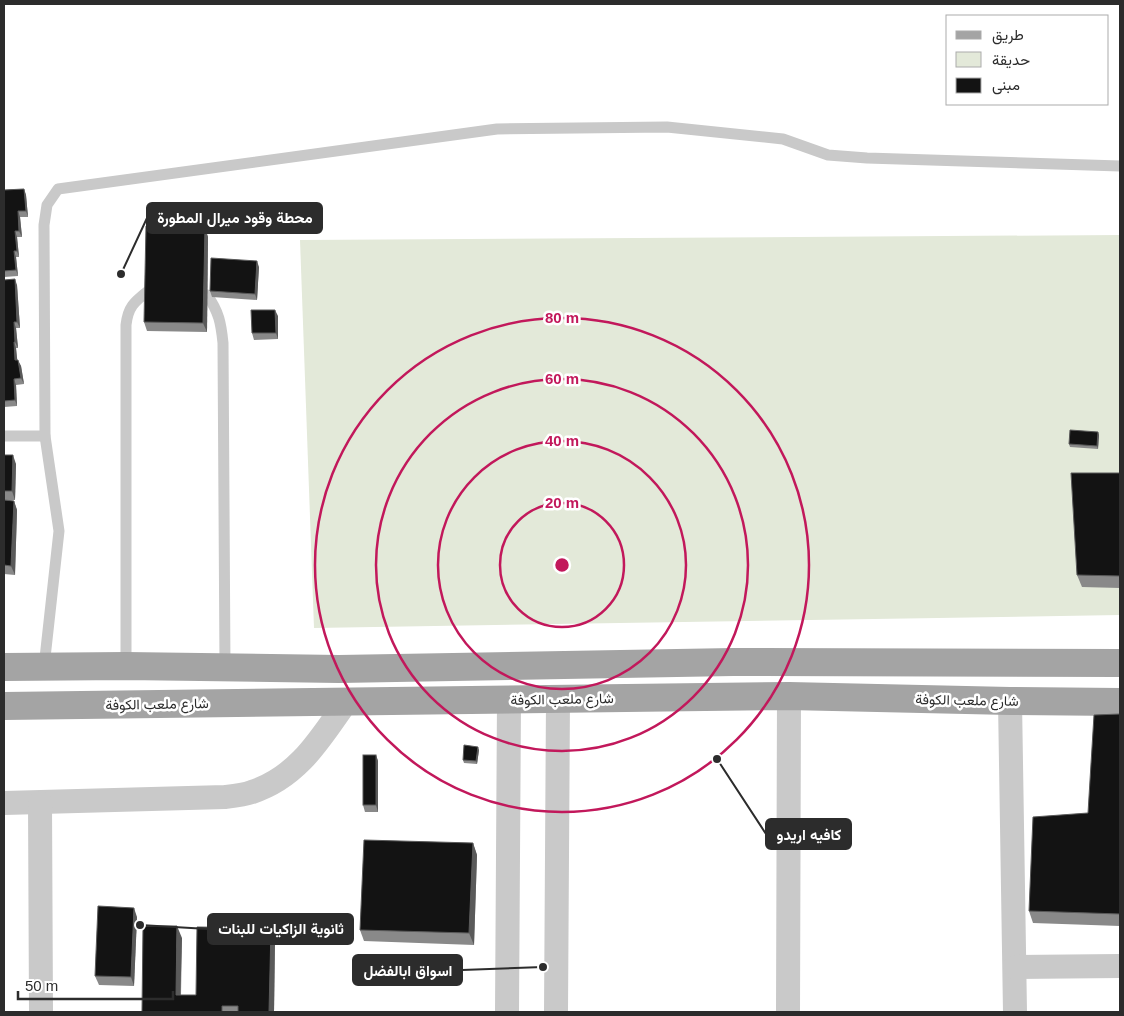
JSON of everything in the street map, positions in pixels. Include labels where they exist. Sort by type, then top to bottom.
[{"type":"main road","points":[[664,662],[673,673],[674,680],[673,687],[665,698]]},
{"type":"main road","points":[[4,667],[225,666],[339,669],[664,662],[1120,663]]},
{"type":"main road","points":[[733,662],[728,667],[725,680],[726,686],[735,696]]},
{"type":"main road","name":"شارع ملعب الكوفة","points":[[4,706],[735,696],[1120,702]]},
{"type":"street","points":[[788,1012],[789,696]]},
{"type":"street","points":[[556,1012],[558,699]]},
{"type":"street","points":[[507,1012],[509,700]]},
{"type":"street","points":[[1010,701],[1015,1012]]},
{"type":"street","points":[[4,804],[225,797],[252,792],[277,782],[298,765],[316,745],[346,702]]},
{"type":"street","points":[[40,803],[41,1012]]},
{"type":"street","points":[[1015,967],[1120,966]]},
{"type":"lane","points":[[44,667],[58,531],[45,436],[44,225],[48,205],[58,189],[497,129],[667,127],[783,139],[828,155],[1120,166]]},
{"type":"lane","points":[[126,666],[126,325],[129,310],[134,302],[148,291]]},
{"type":"lane","points":[[207,296],[214,305],[220,319],[223,343],[225,666]]},
{"type":"lane","points":[[4,436],[45,436]]},
{"type":"green space","points":[[1120,235],[1120,615],[314,628],[300,240]]},
{"type":"building","points":[[24,189],[26,211],[18,211],[19,231],[15,231],[17,251],[14,251],[16,270],[4,271],[4,190]]},
{"type":"building","points":[[146,226],[205,228],[203,323],[144,322]]},
{"type":"building","points":[[211,258],[257,261],[255,294],[210,291]]},
{"type":"building","points":[[15,279],[17,322],[14,322],[15,360],[18,360],[21,378],[14,379],[15,400],[4,401],[4,280]]},
{"type":"building","points":[[251,310],[275,310],[276,333],[252,333]]},
{"type":"building","points":[[1070,430],[1098,432],[1097,446],[1069,444]]},
{"type":"building","points":[[4,455],[13,455],[12,491],[4,491]]},
{"type":"building","points":[[1071,473],[1120,473],[1120,576],[1077,575]]},
{"type":"building","points":[[4,500],[14,501],[11,566],[4,565]]},
{"type":"building","points":[[1120,714],[1120,914],[1029,911],[1033,817],[1088,813],[1094,715]]},
{"type":"building","points":[[464,745],[478,747],[476,761],[463,760]]},
{"type":"building","points":[[363,755],[376,755],[376,805],[363,805]]},
{"type":"building","points":[[364,840],[473,843],[469,933],[360,930]]},
{"type":"building","points":[[98,906],[134,908],[131,977],[95,976]]},
{"type":"building","points":[[143,926],[177,926],[176,995],[196,995],[197,927],[271,928],[269,1012],[238,1012],[238,1006],[222,1006],[222,1012],[142,1012]]},
{"type":"place","name":"محطة وقود ميرال المطورة","points":[[121,274]]},
{"type":"place","name":"كافيه اريدو","points":[[717,759]]},
{"type":"place","name":"ثانوية الزاكيات للبنات","points":[[140,925]]},
{"type":"place","name":"اسواق ابالفضل","points":[[543,967]]}]
